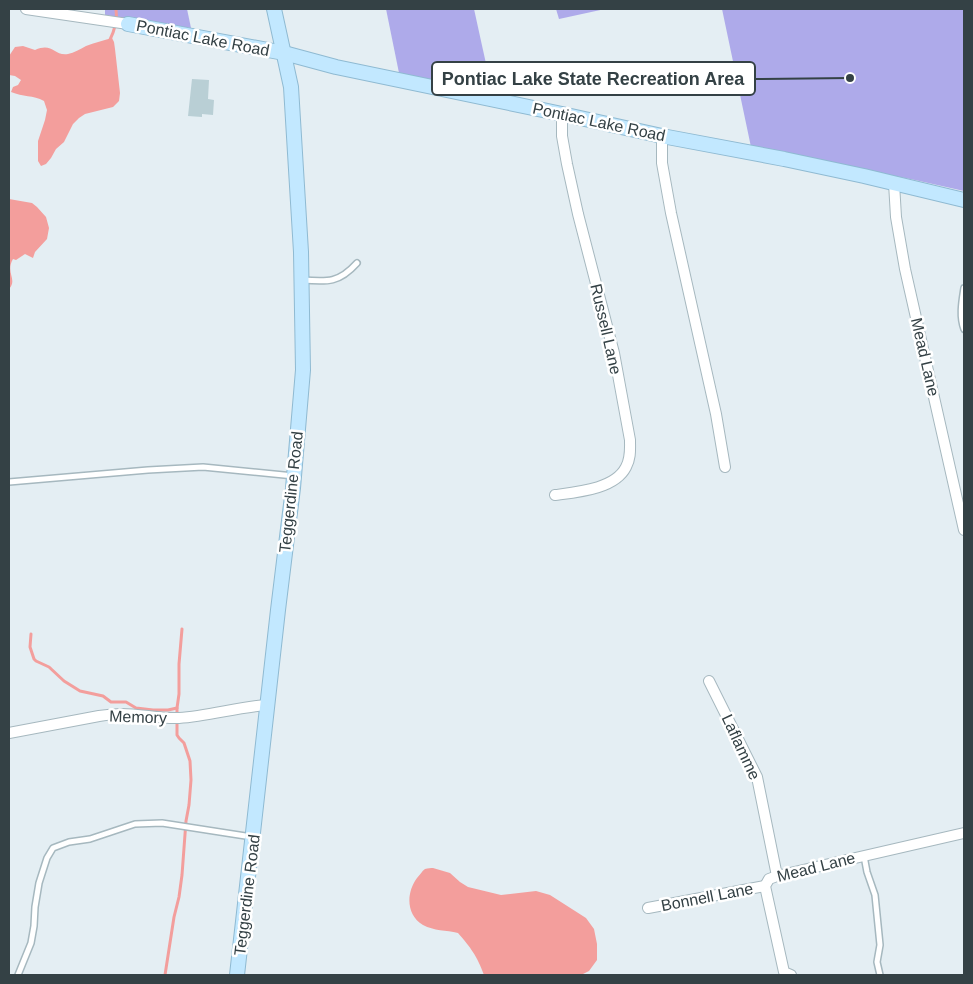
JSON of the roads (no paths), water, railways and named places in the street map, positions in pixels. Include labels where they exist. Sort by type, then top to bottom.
[{"type":"street","name":"Pontiac Lake Road","points":[[26,9],[128,24],[284,53],[336,67],[662,136],[784,159],[964,200]]},
{"type":"street","name":"Teggerdine Road","points":[[237,975],[294,476],[304,370],[302,280],[291,87],[274,9]]},
{"type":"street","name":"Russell Lane","points":[[555,495],[598,487],[620,476],[627,466],[630,454],[630,440],[614,354],[567,164],[562,136],[562,114]]},
{"type":"street","points":[[662,136],[662,164],[671,213],[716,414],[725,467]]},
{"type":"street","name":"Mead Lane","points":[[894,183],[896,217],[905,269],[964,530]]},
{"type":"street","name":"Laflamme","points":[[709,681],[757,777],[776,876]]},
{"type":"street","name":"Memory","points":[[9,734],[111,714],[182,718],[267,705]]},
{"type":"street","name":"Mead Lane","points":[[791,975],[784,972],[765,886],[769,879],[964,833]]},
{"type":"street","name":"Bonnell Lane","points":[[648,908],[765,886]]},
{"type":"lane","points":[[302,280],[333,280],[345,274],[357,263]]},
{"type":"lane","points":[[964,288],[962,303],[962,323],[964,329]]},
{"type":"lane","points":[[9,482],[203,467],[294,476]]},
{"type":"lane","points":[[18,975],[31,943],[39,883],[47,858],[53,848],[69,842],[90,839],[135,824],[162,824],[253,838]]},
{"type":"lane","points":[[864,856],[875,895],[880,945],[877,962],[880,975]]},
{"type":"waterway","points":[[109,42],[115,26],[116,9]]},
{"type":"waterway","points":[[165,975],[182,875],[191,780],[190,761],[184,743],[177,735],[182,629]]},
{"type":"waterway","points":[[31,634],[30,647],[34,659],[49,667],[64,681],[80,691],[103,696],[111,702],[126,702],[136,708],[153,710],[177,708]]},
{"type":"place","name":"Pontiac Lake State Recreation Area","points":[[850,78]]}]
